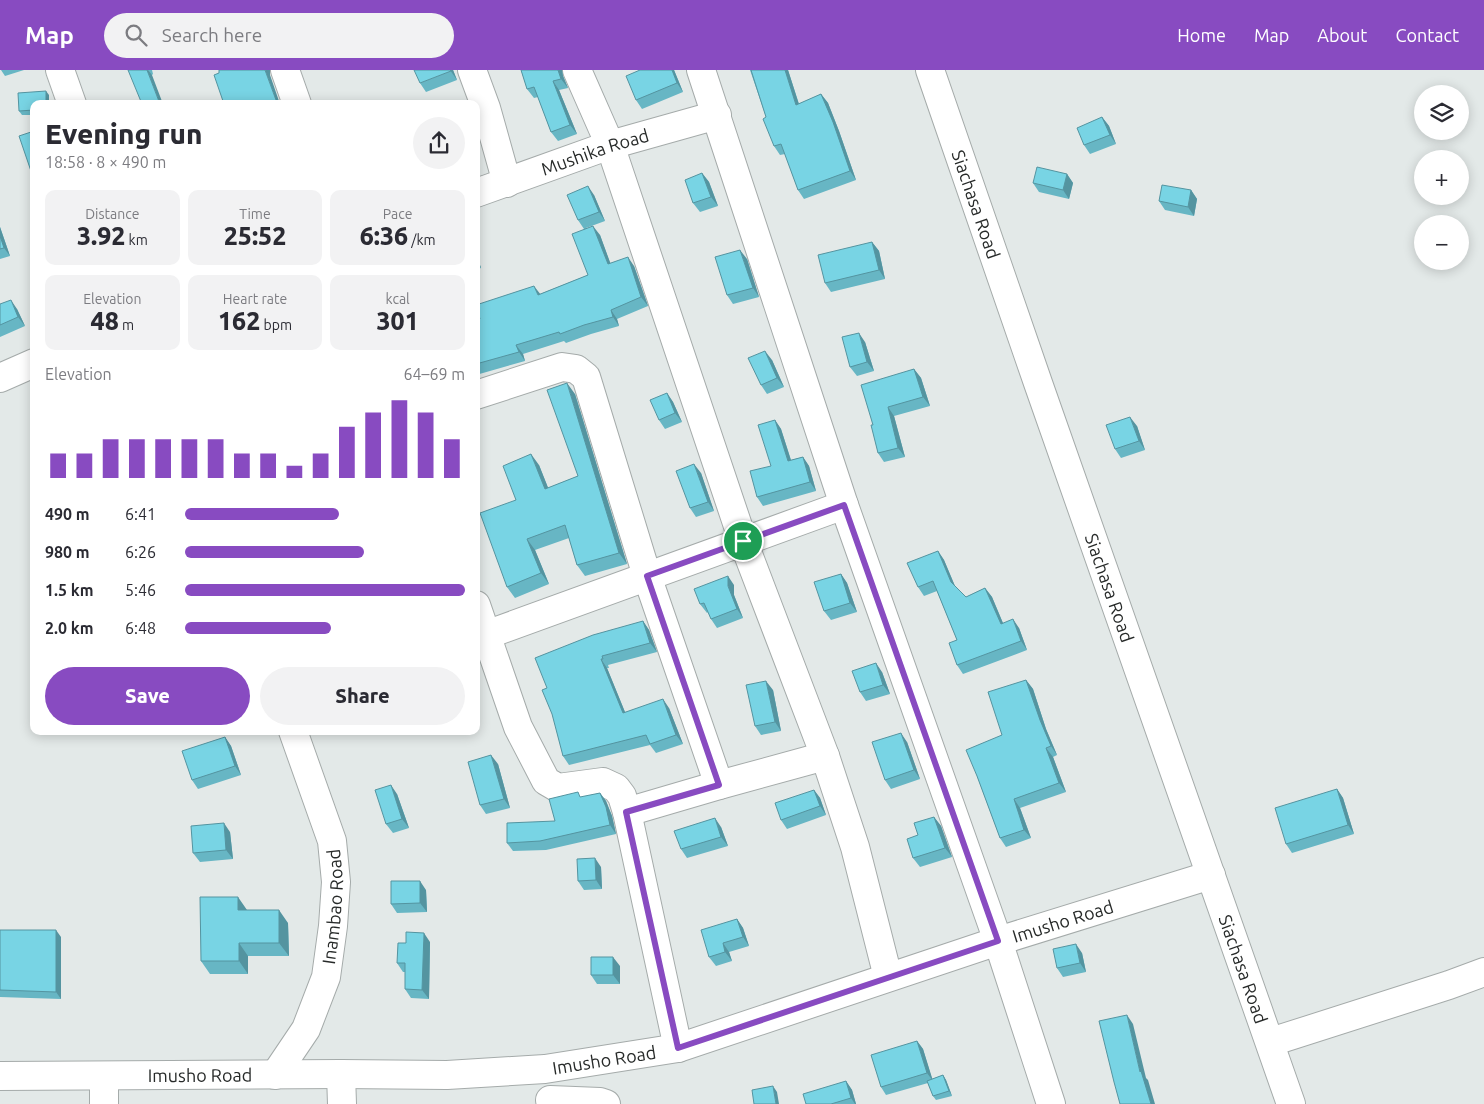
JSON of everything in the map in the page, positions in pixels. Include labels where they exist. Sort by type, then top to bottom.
[{"type":"street","points":[[60,70],[71,100]]},
{"type":"street","points":[[285,70],[296,100]]},
{"type":"street","points":[[472,70],[486,108],[507,183]]},
{"type":"street","points":[[577,70],[610,145],[743,541],[825,756],[855,847],[888,977]]},
{"type":"street","points":[[701,70],[844,505],[998,941],[1051,1104]]},
{"type":"street","name":"Siachasa Road","points":[[930,70],[1292,1104]]},
{"type":"street","name":"Mushika Road","points":[[480,192],[610,145],[717,115]]},
{"type":"street","points":[[0,378],[30,365]]},
{"type":"street","points":[[480,394],[562,367],[576,369],[586,377],[647,576],[719,785]]},
{"type":"street","points":[[486,635],[844,505]]},
{"type":"street","points":[[480,617],[518,727],[546,781],[558,788],[604,782],[616,788],[622,796],[678,1048]]},
{"type":"street","name":"Inambao Road","points":[[275,1075],[306,1029],[326,977],[333,926],[336,882],[332,841],[294,735]]},
{"type":"street","points":[[626,812],[825,756]]},
{"type":"street","name":"Imusho Road","points":[[0,1076],[447,1075],[545,1069],[678,1048],[998,941],[1211,875]]},
{"type":"street","points":[[1271,1042],[1484,972]]},
{"type":"street","points":[[545,1069],[550,1102],[600,1102],[606,1104]]},
{"type":"street","points":[[341,1074],[342,1104]]},
{"type":"street","points":[[104,1076],[104,1104]]},
{"type":"building","points":[[128,70],[147,70],[158,100],[140,100]]},
{"type":"building","points":[[219,70],[265,70],[276,100],[223,100],[214,75],[219,73]]},
{"type":"building","points":[[414,70],[450,70],[451,71],[420,83]]},
{"type":"building","points":[[521,70],[558,70],[561,79],[553,81],[570,125],[551,132],[534,87],[527,89]]},
{"type":"building","points":[[640,70],[672,70],[677,83],[636,100],[626,76]]},
{"type":"building","points":[[751,70],[785,70],[796,105],[821,94],[850,171],[798,190],[781,144],[774,146],[763,119],[766,117]]},
{"type":"building","points":[[46,91],[46,100],[30,100],[30,110],[19,111],[18,93]]},
{"type":"building","points":[[1102,117],[1110,135],[1084,145],[1077,128]]},
{"type":"building","points":[[30,132],[30,168],[19,136]]},
{"type":"building","points":[[1037,167],[1067,174],[1063,190],[1033,183]]},
{"type":"building","points":[[702,173],[711,197],[693,203],[685,180]]},
{"type":"building","points":[[1162,185],[1191,190],[1188,207],[1159,201]]},
{"type":"building","points":[[588,186],[599,212],[578,220],[567,195]]},
{"type":"building","points":[[593,226],[608,264],[628,257],[641,297],[611,310],[613,317],[560,334],[559,332],[516,345],[519,352],[480,363],[480,304],[534,286],[538,295],[588,275],[572,234]]},
{"type":"building","points":[[0,236],[4,248],[0,249]]},
{"type":"building","points":[[872,242],[879,270],[825,283],[818,255]]},
{"type":"building","points":[[740,250],[753,288],[727,295],[715,257]]},
{"type":"building","points":[[11,300],[18,317],[0,325],[0,304]]},
{"type":"building","points":[[859,333],[867,362],[850,367],[842,337]]},
{"type":"building","points":[[765,351],[777,378],[761,385],[748,358]]},
{"type":"building","points":[[914,369],[923,397],[888,407],[898,448],[878,453],[871,425],[873,425],[861,385]]},
{"type":"building","points":[[567,383],[619,553],[577,565],[565,525],[527,539],[541,573],[507,587],[480,513],[516,500],[503,466],[531,454],[545,489],[578,476],[547,390]]},
{"type":"building","points":[[667,393],[675,413],[659,420],[650,400]]},
{"type":"building","points":[[1130,417],[1139,441],[1115,449],[1106,425]]},
{"type":"building","points":[[775,420],[788,461],[803,457],[810,482],[757,497],[750,471],[771,466],[758,425]]},
{"type":"building","points":[[694,464],[708,502],[690,508],[676,471]]},
{"type":"building","points":[[938,551],[951,582],[966,597],[985,588],[1001,624],[1013,619],[1021,641],[957,665],[949,643],[957,640],[933,581],[918,587],[907,563]]},
{"type":"building","points":[[841,574],[850,603],[824,611],[814,582]]},
{"type":"building","points":[[728,576],[728,586],[737,609],[711,619],[704,603],[700,604],[694,589]]},
{"type":"building","points":[[643,621],[650,643],[602,656],[603,659],[601,659],[623,713],[663,699],[676,735],[650,744],[646,735],[563,756],[552,714],[542,690],[547,688],[535,658],[593,635]]},
{"type":"building","points":[[876,663],[883,685],[860,692],[852,671]]},
{"type":"building","points":[[1026,680],[1051,746],[1046,748],[1059,783],[1014,799],[1024,830],[1000,838],[966,750],[1002,735],[988,692]]},
{"type":"building","points":[[766,681],[775,722],[755,726],[746,685]]},
{"type":"building","points":[[901,733],[914,770],[885,780],[872,742]]},
{"type":"building","points":[[225,737],[235,766],[192,780],[182,751]]},
{"type":"building","points":[[491,755],[504,799],[480,805],[468,762]]},
{"type":"building","points":[[391,785],[402,819],[386,824],[375,790]]},
{"type":"building","points":[[1337,789],[1348,825],[1286,844],[1275,808]]},
{"type":"building","points":[[814,790],[820,806],[781,820],[775,803]]},
{"type":"building","points":[[578,792],[580,797],[600,793],[606,807],[610,825],[540,841],[507,843],[507,823],[555,821],[549,799]]},
{"type":"building","points":[[934,817],[945,848],[913,858],[907,839],[918,835],[914,823]]},
{"type":"building","points":[[715,818],[721,837],[681,849],[674,831]]},
{"type":"building","points":[[224,823],[226,850],[193,853],[191,826]]},
{"type":"building","points":[[595,858],[596,880],[578,881],[577,859]]},
{"type":"building","points":[[391,881],[420,881],[420,903],[391,904]]},
{"type":"building","points":[[200,897],[238,897],[238,910],[279,910],[279,943],[239,943],[239,961],[201,961]]},
{"type":"building","points":[[737,919],[743,937],[723,943],[725,952],[709,957],[701,930]]},
{"type":"building","points":[[0,930],[56,930],[56,992],[0,990]]},
{"type":"building","points":[[406,932],[424,933],[422,990],[405,989],[405,963],[397,963],[398,943],[406,943]]},
{"type":"building","points":[[1076,944],[1080,963],[1057,968],[1053,949]]},
{"type":"building","points":[[591,957],[613,957],[613,975],[591,975]]},
{"type":"building","points":[[1127,1015],[1140,1072],[1151,1104],[1120,1104],[1114,1082],[1099,1021]]},
{"type":"building","points":[[917,1041],[927,1073],[881,1087],[871,1055]]},
{"type":"building","points":[[943,1075],[949,1091],[933,1096],[927,1081]]},
{"type":"building","points":[[846,1081],[851,1098],[831,1104],[806,1104],[803,1094]]},
{"type":"building","points":[[773,1086],[776,1104],[754,1104],[752,1090]]},
{"type":"route","points":[[844,505],[998,941],[678,1048],[626,812],[719,785],[647,576],[743,541],[844,505]]}]
